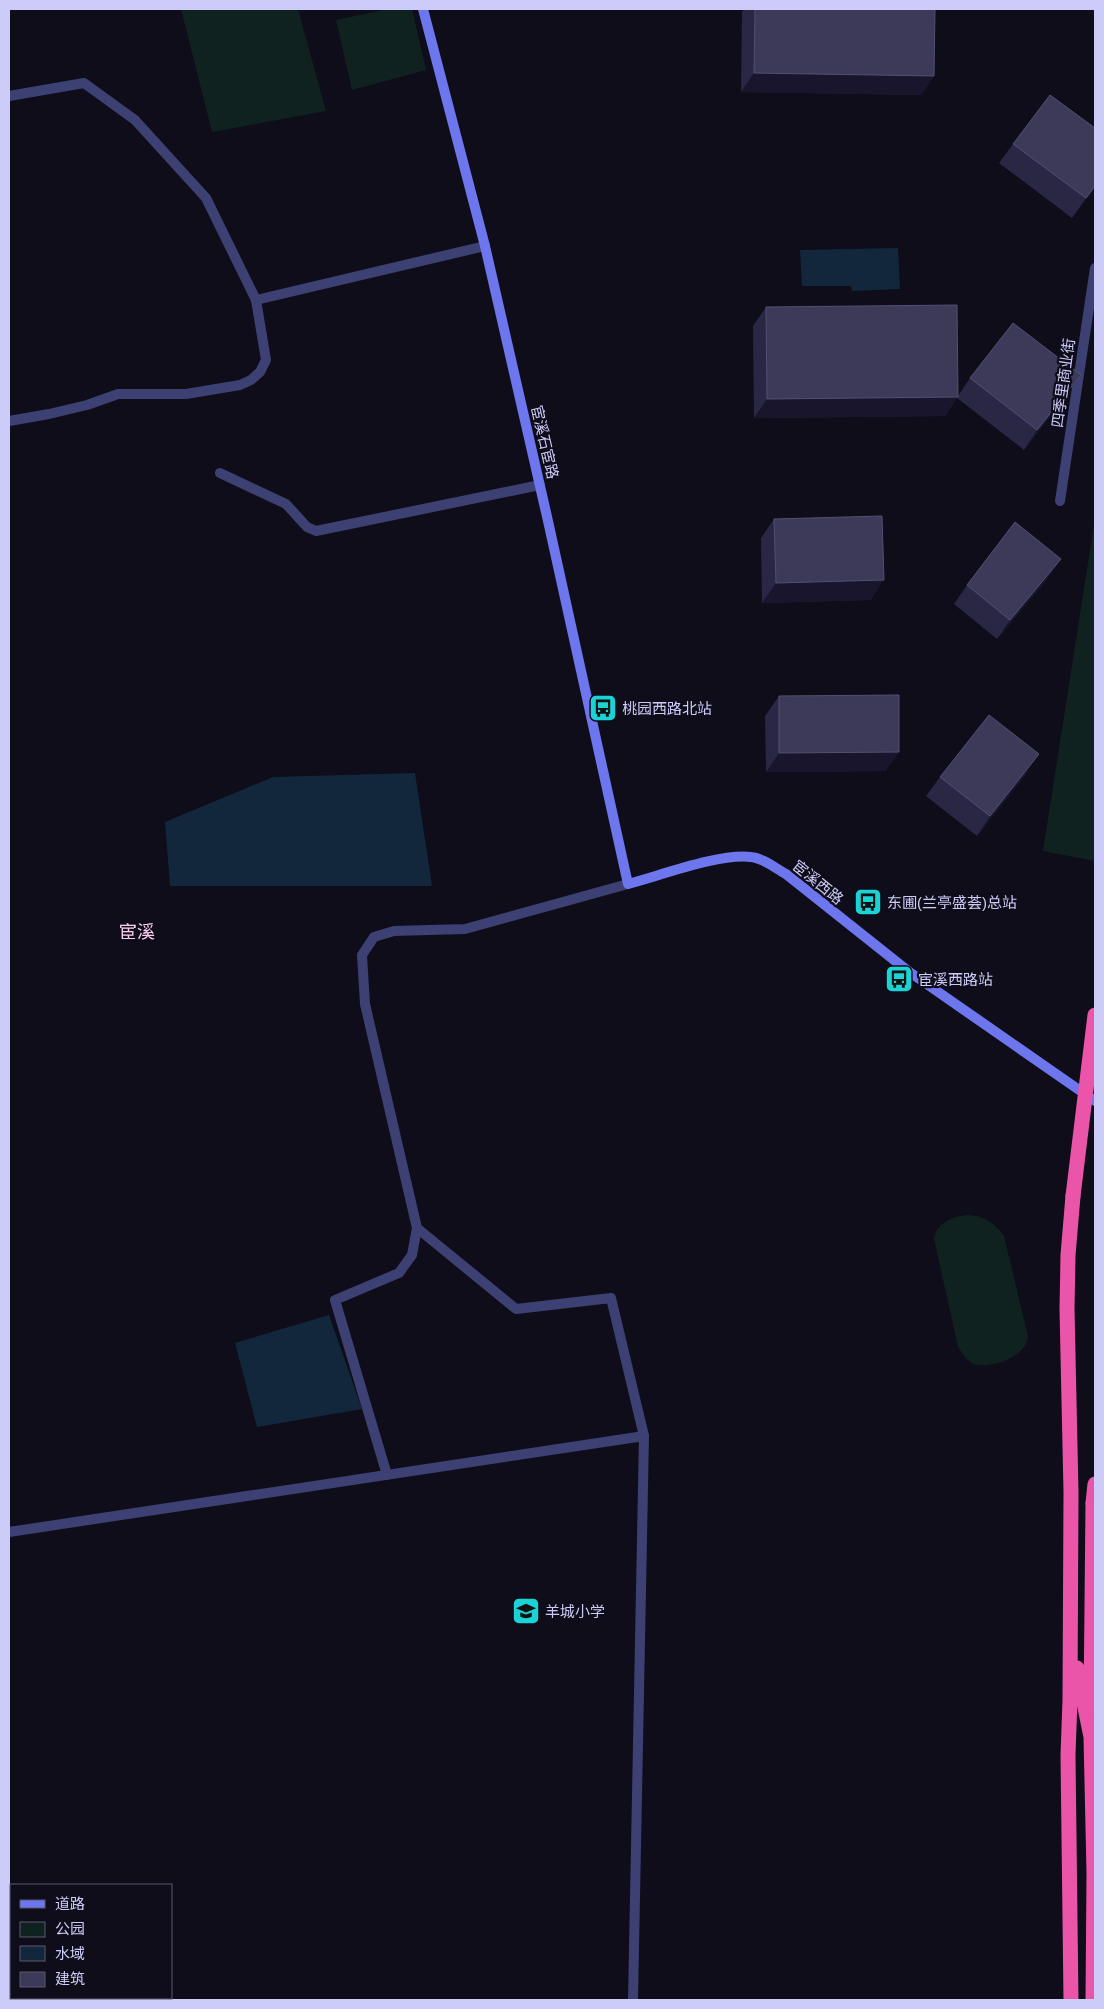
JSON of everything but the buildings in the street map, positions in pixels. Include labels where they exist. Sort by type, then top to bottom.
[{"type":"highway","points":[[1071,2000],[1068,1755],[1071,1602],[1068,1255],[1073,1196],[1095,1015]]},
{"type":"highway","points":[[1093,2000],[1094,1881],[1091,1737],[1095,1484]]},
{"type":"highway","points":[[1071,1602],[1077,1670],[1091,1737]]},
{"type":"street","name":"宦溪石宦路","points":[[423,9],[485,246],[628,884]]},
{"type":"street","points":[[9,96],[84,83],[135,120],[206,198],[256,300],[266,360],[260,372],[251,380],[240,385],[186,394],[118,394],[78,407],[9,421]]},
{"type":"street","points":[[256,300],[485,246]]},
{"type":"street","name":"四季里商业街","points":[[1060,501],[1095,268]]},
{"type":"street","points":[[220,473],[286,504],[307,527],[316,531],[540,486]]},
{"type":"street","name":"宦溪西路","points":[[417,1228],[365,1004],[362,955],[374,937],[394,931],[465,929],[731,857],[752,857],[786,874],[841,920],[908,971],[1095,1101]]},
{"type":"street","points":[[387,1475],[336,1300],[399,1273],[412,1255],[417,1228],[516,1309],[611,1298],[644,1436],[633,2000]]},
{"type":"street","points":[[9,1532],[644,1436]]},
{"type":"green space","points":[[181,9],[298,9],[326,111],[212,132]]},
{"type":"green space","points":[[388,9],[412,9],[426,70],[352,90],[336,20]]},
{"type":"green space","points":[[1095,518],[1095,861],[1043,851]]},
{"type":"green space","points":[[967,1215],[988,1221],[1004,1236],[1028,1336],[1022,1350],[1007,1360],[990,1365],[971,1363],[958,1347],[934,1239],[935,1233],[941,1225],[956,1217]]},
{"type":"water","points":[[898,248],[900,289],[852,291],[851,286],[802,286],[800,250]]},
{"type":"water","points":[[415,773],[432,886],[170,886],[165,822],[273,777]]},
{"type":"water","points":[[329,1315],[362,1409],[257,1427],[235,1343]]},
{"type":"place","name":"桃园西路北站","points":[[603,708]]},
{"type":"place","name":"东圃(兰亭盛荟)总站","points":[[868,902]]},
{"type":"place","name":"宦溪西路站","points":[[899,979]]},
{"type":"place","name":"羊城小学","points":[[526,1611]]},
{"type":"district","name":"宦溪","points":[[137,932]]}]
